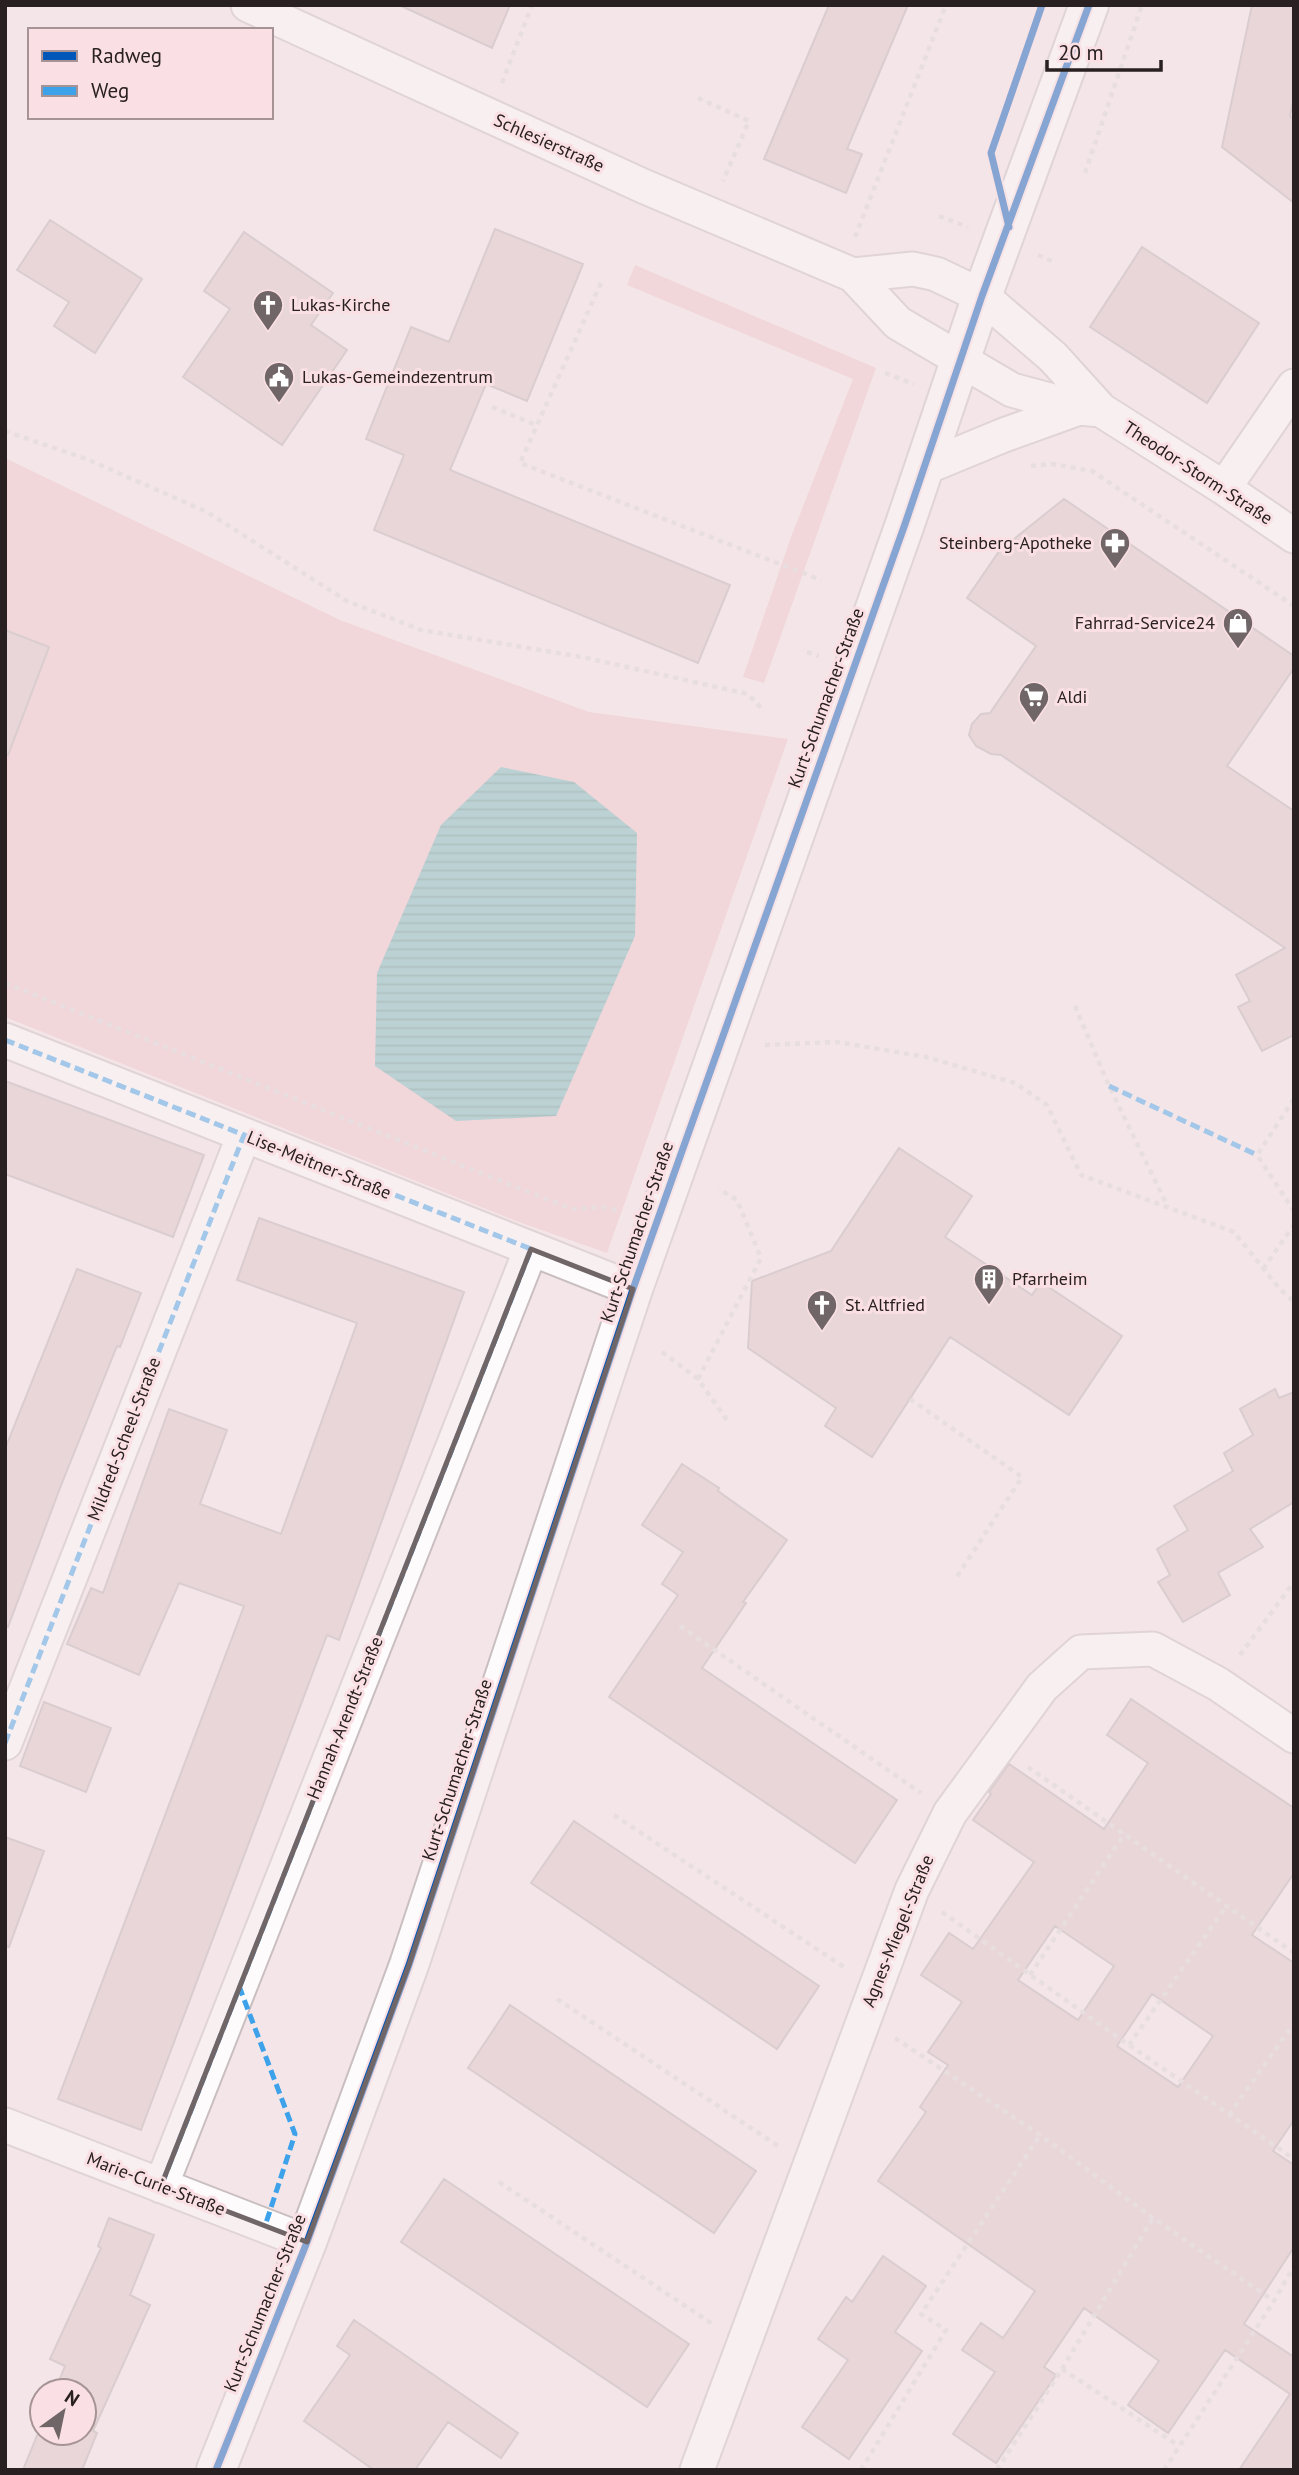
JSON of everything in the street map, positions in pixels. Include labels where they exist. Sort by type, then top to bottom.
[{"type":"main road","name":"Kurt-Schumacher-Straße","points":[[216,2470],[307,2242],[409,1965],[633,1289],[982,296],[1089,5]]},
{"type":"street","name":"Schlesierstraße","points":[[248,5],[305,17],[489,116],[847,273],[898,323],[961,359]]},
{"type":"street","name":"Schlesierstraße","points":[[847,273],[913,269],[936,274],[982,296]]},
{"type":"street","name":"Theodor-Storm-Straße","points":[[982,296],[1053,357],[1090,409]]},
{"type":"street","name":"Theodor-Storm-Straße","points":[[961,359],[1012,390],[1090,409],[1224,488],[1294,536]]},
{"type":"street","points":[[1224,488],[1294,386]]},
{"type":"street","points":[[923,468],[1004,435],[1090,409]]},
{"type":"street","name":"Lise-Meitner-Straße","points":[[5,1040],[633,1289]]},
{"type":"street","name":"Mildred-Scheel-Straße","points":[[5,1743],[244,1135]]},
{"type":"street","name":"Hannah-Arendt-Straße","points":[[161,2186],[531,1249]]},
{"type":"street","name":"Agnes-Miegel-Straße","points":[[697,2470],[912,1890],[950,1813],[1042,1687],[1081,1653],[1153,1649],[1218,1685],[1294,1736]]},
{"type":"street","name":"Marie-Curie-Straße","points":[[5,2125],[307,2242]]},
{"type":"path","points":[[489,116],[532,5]]},
{"type":"path","points":[[847,273],[946,5]]},
{"type":"path","points":[[1085,173],[1142,5]]},
{"type":"path","points":[[698,98],[749,121],[709,214]]},
{"type":"path","points":[[601,284],[520,463],[821,580]]},
{"type":"path","points":[[492,407],[536,425]]},
{"type":"path","points":[[5,431],[89,460],[207,512],[347,601],[421,630],[582,657],[748,694],[764,711]]},
{"type":"path","points":[[1028,467],[1052,464],[1092,471],[1294,606]]},
{"type":"path","points":[[5,983],[573,1209],[603,1207],[657,1220]]},
{"type":"path","points":[[1075,1006],[1109,1086],[1169,1208]]},
{"type":"path","points":[[765,1045],[837,1042],[926,1057],[1015,1083],[1048,1105],[1081,1175],[1234,1232],[1294,1303]]},
{"type":"path","points":[[1294,1099],[1257,1155],[1294,1211]]},
{"type":"path","points":[[698,1379],[761,1258],[737,1200],[719,1189]]},
{"type":"path","points":[[1263,1269],[1294,1225]]},
{"type":"path","points":[[662,1352],[698,1379],[727,1420]]},
{"type":"path","points":[[909,1399],[1022,1477],[956,1578]]},
{"type":"path","points":[[1218,1685],[1294,1583]]},
{"type":"path","points":[[680,1626],[950,1813]]},
{"type":"path","points":[[999,1746],[1294,1953]]},
{"type":"path","points":[[614,1815],[869,2002],[1040,2135],[1153,2218],[1274,2301]]},
{"type":"path","points":[[1030,1975],[1125,1833]]},
{"type":"path","points":[[912,1890],[1294,2159]]},
{"type":"path","points":[[1129,2045],[1227,1905]]},
{"type":"path","points":[[557,1999],[808,2166]]},
{"type":"path","points":[[1229,2115],[1294,2023]]},
{"type":"path","points":[[861,2470],[946,2330],[922,2314],[1040,2135]]},
{"type":"path","points":[[499,2182],[743,2344]]},
{"type":"path","points":[[998,2470],[1153,2218]]},
{"type":"path","points":[[1164,2470],[1294,2266]]},
{"type":"path","points":[[1062,2369],[1179,2446]]},
{"type":"highlighted area","points":[[531,1249],[633,1289],[409,1965],[307,2242],[161,2186]]},
{"type":"shaded area","points":[[635,265],[876,368],[764,683],[743,677],[791,537],[853,379],[627,285]]},
{"type":"shaded area","points":[[5,458],[340,620],[589,712],[788,739],[607,1253],[516,1221],[5,1017]]},
{"type":"water","points":[[501,767],[574,782],[637,833],[635,936],[556,1116],[456,1121],[375,1066],[377,973],[441,825]]},
{"type":"building","points":[[399,5],[510,5],[492,48]]},
{"type":"building","points":[[829,5],[908,5],[847,149],[862,154],[846,193],[764,159]]},
{"type":"building","points":[[1252,5],[1294,5],[1294,97],[1290,116],[1294,119],[1294,203],[1222,147]]},
{"type":"building","points":[[50,220],[142,279],[95,353],[54,326],[69,302],[17,270]]},
{"type":"building","points":[[495,229],[583,264],[527,401],[486,384],[450,470],[730,585],[698,663],[374,530],[404,455],[366,439],[411,327],[449,342]]},
{"type":"building","name":"Lukas-Kirche","points":[[244,232],[333,293],[311,325],[347,350],[282,445],[183,377],[230,309],[204,291]]},
{"type":"building","points":[[1142,247],[1259,323],[1207,403],[1090,327]]},
{"type":"building","points":[[1064,499],[1294,656],[1294,668],[1227,766],[1294,811],[1294,1035],[1262,1051],[1238,1007],[1250,1001],[1236,975],[1285,948],[1001,755],[991,754],[976,746],[969,735],[972,724],[981,714],[990,713],[1036,646],[967,598],[1000,550]]},
{"type":"building","points":[[5,630],[49,647],[8,755],[5,754]]},
{"type":"building","points":[[5,1081],[204,1155],[173,1237],[5,1174]]},
{"type":"building","points":[[899,1148],[972,1196],[945,1237],[1032,1295],[1041,1282],[1122,1336],[1069,1415],[950,1337],[872,1457],[825,1426],[836,1408],[748,1348],[752,1281],[831,1251]]},
{"type":"building","points":[[259,1218],[464,1292],[339,1640],[327,1635],[141,2130],[58,2099],[244,1606],[179,1583],[139,1675],[67,1644],[91,1588],[103,1593],[169,1409],[227,1430],[200,1504],[281,1534],[357,1323],[237,1280]]},
{"type":"building","points":[[77,1269],[141,1293],[60,1488],[8,1627],[5,1626],[5,1449]]},
{"type":"building","points":[[1275,1389],[1279,1398],[1294,1392],[1294,1502],[1250,1529],[1263,1547],[1218,1573],[1230,1595],[1183,1622],[1158,1582],[1170,1575],[1157,1549],[1188,1530],[1174,1506],[1233,1471],[1224,1453],[1253,1435],[1240,1409]]},
{"type":"building","points":[[682,1464],[719,1488],[718,1491],[787,1540],[743,1602],[746,1603],[702,1668],[897,1800],[855,1863],[609,1697],[678,1595],[662,1584],[683,1552],[642,1525]]},
{"type":"building","points":[[1131,1699],[1294,1808],[1294,1873],[1252,1935],[1294,1963],[1294,2120],[1273,2151],[1294,2165],[1294,2247],[1244,2324],[1294,2357],[1294,2470],[1239,2470],[1290,2394],[1225,2350],[1168,2433],[1128,2405],[1159,2361],[1084,2308],[1044,2367],[1056,2375],[996,2463],[953,2434],[995,2372],[962,2350],[981,2323],[1003,2338],[1035,2291],[878,2181],[926,2112],[920,2107],[948,2065],[928,2052],[962,2002],[921,1975],[949,1933],[973,1949],[1034,1862],[973,1820],[1009,1764],[1104,1829],[1148,1763],[1107,1735]],"holes":[[[1055,1926],[1114,1966],[1078,2020],[1018,1980]],[[1152,1994],[1213,2036],[1178,2087],[1117,2046]]]},
{"type":"building","points":[[44,1702],[111,1728],[86,1792],[20,1766]]},
{"type":"building","points":[[574,1821],[819,1986],[777,2049],[531,1883]]},
{"type":"building","points":[[5,1837],[44,1851],[9,1947],[5,1946]]},
{"type":"building","points":[[510,2005],[756,2171],[714,2233],[468,2068]]},
{"type":"building","points":[[444,2179],[689,2344],[647,2407],[401,2242]]},
{"type":"building","points":[[109,2218],[154,2235],[130,2295],[150,2305],[98,2420],[98,2377],[61,2377],[65,2366],[50,2359],[101,2248],[98,2246]]},
{"type":"building","points":[[883,2256],[926,2286],[895,2332],[922,2351],[849,2459],[802,2427],[848,2360],[818,2339],[846,2297],[852,2302]]},
{"type":"building","points":[[354,2320],[518,2433],[501,2458],[448,2422],[415,2470],[374,2470],[304,2421],[350,2355],[337,2346]]},
{"type":"building","points":[[32,2447],[91,2447],[82,2470],[23,2470]]},
{"type":"marked path","points":[[5,1040],[531,1249],[161,2186]]},
{"type":"marked path","points":[[1109,1086],[1257,1155]]},
{"type":"marked path","points":[[5,1743],[244,1135]]},
{"type":"marked path","points":[[239,1986],[295,2134],[265,2226]]},
{"type":"cycle path","points":[[1009,227],[991,153],[1042,5]]},
{"type":"cycle path","points":[[216,2470],[307,2242],[409,1965],[633,1289],[905,524],[982,296],[1089,5]]},
{"type":"place","name":"Lukas-Kirche","points":[[268,332]]},
{"type":"place","name":"Lukas-Gemeindezentrum","points":[[279,404]]},
{"type":"place","name":"Steinberg-Apotheke","points":[[1115,570]]},
{"type":"place","name":"Fahrrad-Service24","points":[[1238,650]]},
{"type":"place","name":"Aldi","points":[[1034,724]]},
{"type":"place","name":"Pfarrheim","points":[[989,1306]]},
{"type":"place","name":"St. Altfried","points":[[822,1332]]}]
